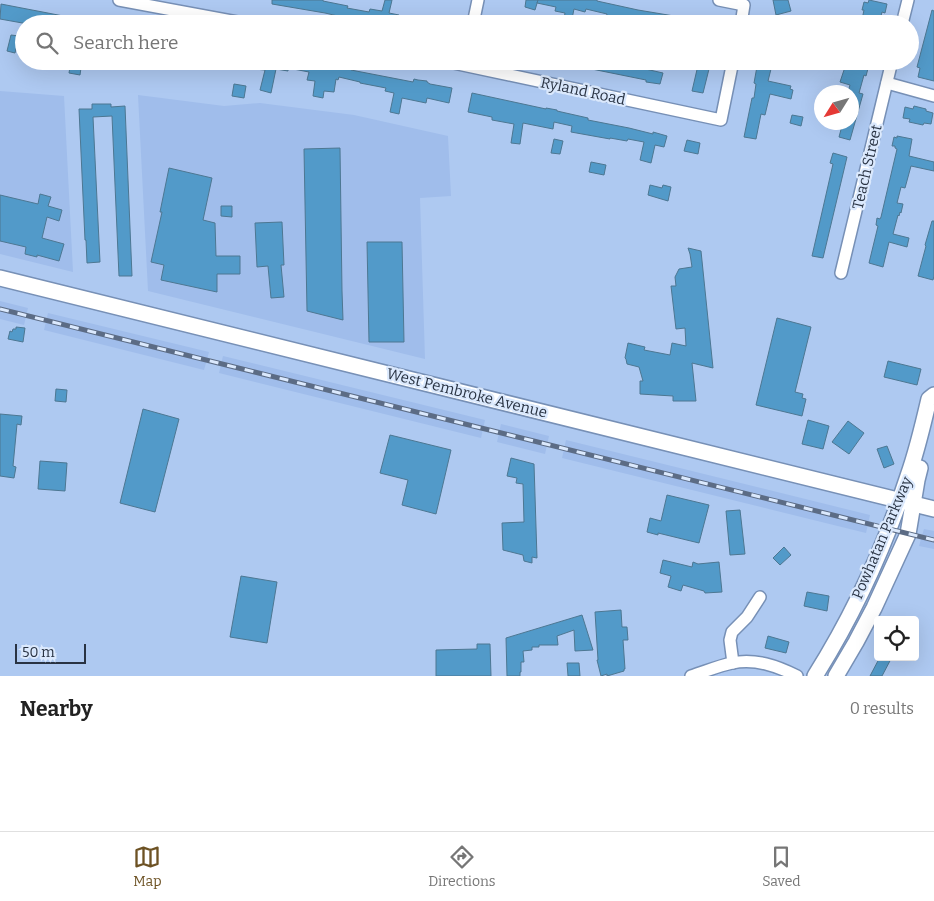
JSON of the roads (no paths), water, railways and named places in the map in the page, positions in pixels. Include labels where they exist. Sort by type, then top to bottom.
[{"type":"main road","name":"West Pembroke Avenue","points":[[0,278],[934,509]]},
{"type":"main road","name":"Powhatan Parkway","points":[[836,676],[874,608],[908,534],[906,502],[929,399],[934,395]]},
{"type":"main road","name":"Powhatan Parkway","points":[[815,676],[842,631],[889,529],[917,480],[934,414]]},
{"type":"street","points":[[119,0],[200,15]]},
{"type":"street","points":[[475,15],[478,0]]},
{"type":"street","points":[[720,0],[744,5],[742,15]]},
{"type":"street","points":[[904,15],[908,0]]},
{"type":"street","name":"Ryland Road","points":[[496,70],[721,120],[731,70]]},
{"type":"street","name":"Teach Street","points":[[841,274],[890,70]]},
{"type":"street","points":[[887,83],[934,96]]},
{"type":"street","points":[[734,662],[730,640],[732,632],[747,617],[760,597]]},
{"type":"street","points":[[691,676],[734,662],[768,664],[797,676]]},
{"type":"railway","points":[[0,309],[934,540]]}]
